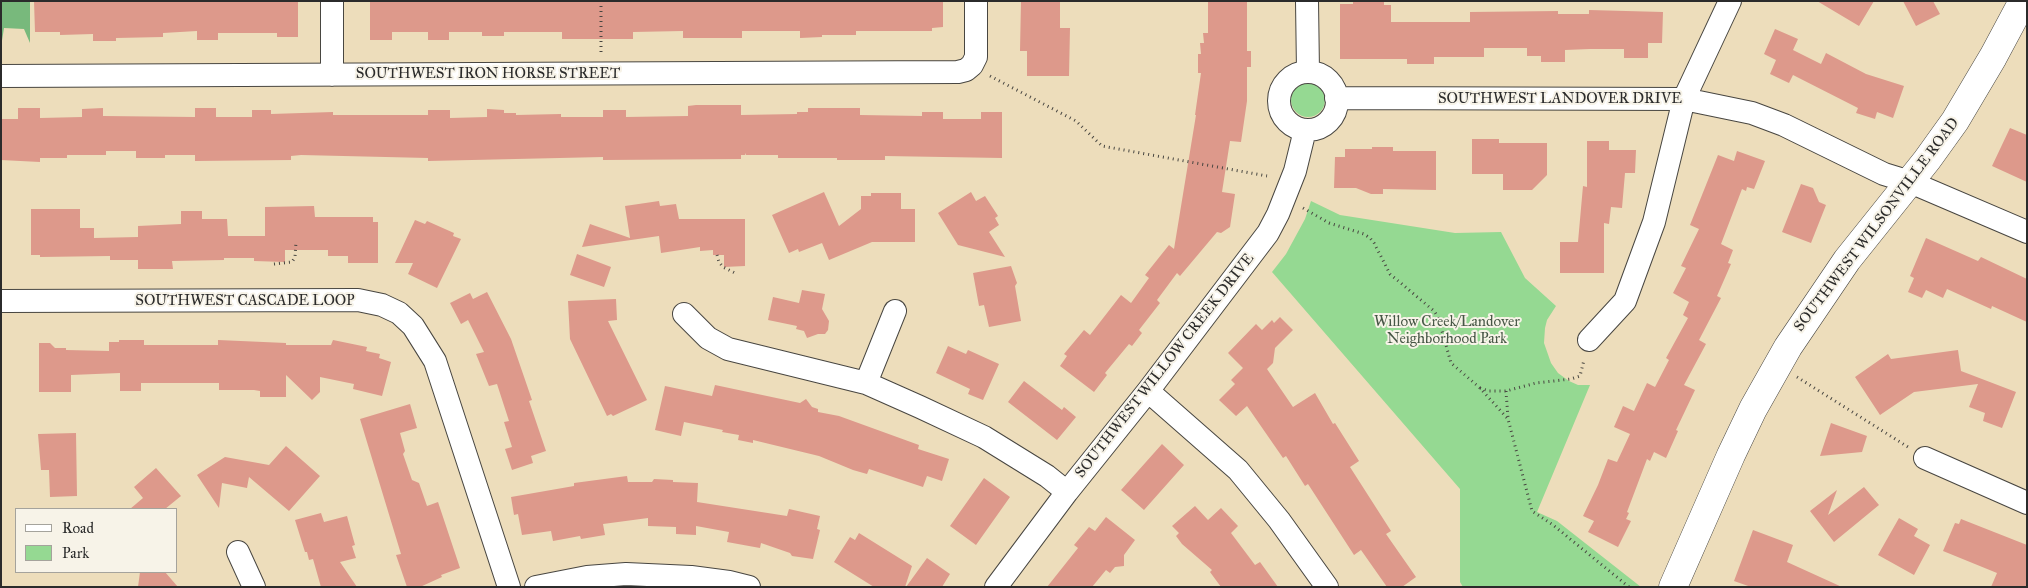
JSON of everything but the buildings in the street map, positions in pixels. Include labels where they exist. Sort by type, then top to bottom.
[{"type":"main road","name":"SOUTHWEST WILSONVILLE ROAD","points":[[1673,587],[1730,455],[1777,365],[1798,330],[1843,265],[1927,160],[1969,98],[2023,1]]},
{"type":"street","points":[[332,1],[332,76]]},
{"type":"street","points":[[972,65],[978,48],[976,1]]},
{"type":"street","points":[[1307,1],[1308,72]]},
{"type":"street","points":[[1589,340],[1625,301],[1654,222],[1684,99],[1730,1]]},
{"type":"street","name":"SOUTHWEST IRON HORSE STREET","points":[[1,76],[958,72],[966,70],[972,65]]},
{"type":"street","points":[[1308,72],[1326,78],[1332,85],[1336,98],[1334,113],[1322,126],[1314,130],[1305,130],[1287,122],[1281,114],[1278,105],[1279,95],[1289,78],[1308,72]]},
{"type":"street","name":"SOUTHWEST LANDOVER DRIVE","points":[[1336,98],[1684,99],[1752,113],[1784,125],[1884,174],[1910,182],[2027,232]]},
{"type":"street","name":"SOUTHWEST WILLOW CREEK DRIVE","points":[[996,587],[1066,492],[1148,391],[1268,233],[1278,214],[1295,171],[1305,130]]},
{"type":"street","name":"SOUTHWEST CASCADE LOOP","points":[[1,301],[358,300],[382,304],[399,313],[413,326],[435,361],[509,587]]},
{"type":"street","points":[[866,383],[895,310]]},
{"type":"street","points":[[684,314],[708,338],[728,349],[866,383],[984,437],[1047,476],[1066,492]]},
{"type":"street","points":[[1148,391],[1238,470],[1279,520],[1327,587]]},
{"type":"street","points":[[1925,458],[2027,503]]},
{"type":"street","points":[[238,552],[254,587]]},
{"type":"street","points":[[536,587],[588,577],[626,574],[691,577],[729,582],[749,587]]},
{"type":"path","points":[[600,1],[601,73]]},
{"type":"path","points":[[972,65],[998,81],[1076,121],[1102,146],[1267,176]]},
{"type":"path","points":[[1298,206],[1328,223],[1364,234],[1370,238],[1390,274],[1434,310],[1438,317],[1451,363],[1480,388],[1508,419]]},
{"type":"path","points":[[274,264],[292,262],[296,253],[296,242]]},
{"type":"path","points":[[717,255],[723,267],[735,273]]},
{"type":"path","points":[[1480,388],[1489,391],[1506,392],[1536,383],[1580,376],[1589,340]]},
{"type":"path","points":[[1777,365],[1925,458]]},
{"type":"path","points":[[1506,392],[1508,419],[1532,511],[1553,525],[1629,587]]},
{"type":"green space","points":[[1,1],[30,1],[30,43],[24,29],[4,28],[1,47]]},
{"type":"green space","points":[[1308,83],[1315,84],[1320,88],[1324,93],[1324,107],[1320,112],[1315,116],[1308,117],[1301,116],[1296,112],[1292,107],[1291,100],[1292,93],[1296,88],[1301,84]]},
{"type":"green space","name":"Willow Creek/Landover Neighborhood Park","points":[[1311,201],[1340,215],[1455,233],[1501,232],[1525,278],[1556,306],[1547,320],[1545,328],[1544,343],[1551,363],[1558,373],[1569,381],[1578,385],[1590,385],[1537,512],[1557,521],[1641,587],[1463,587],[1460,582],[1460,489],[1272,272],[1286,254],[1305,219]]}]
